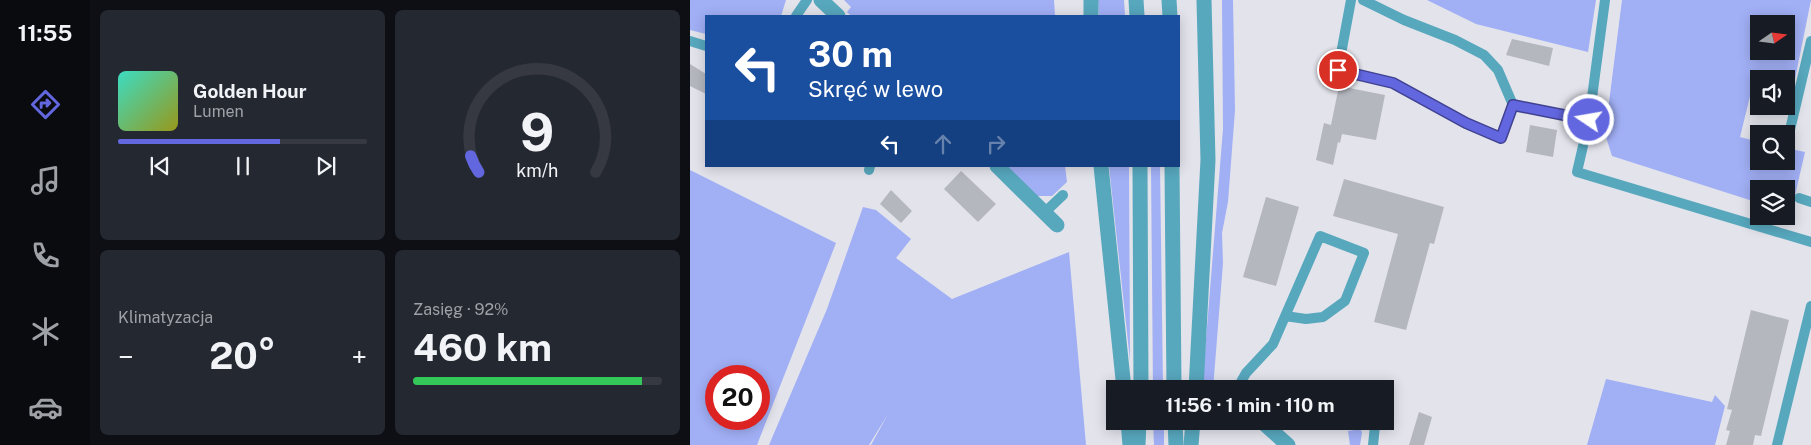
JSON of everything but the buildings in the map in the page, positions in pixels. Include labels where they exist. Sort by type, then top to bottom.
[{"type":"street","points":[[821,0],[837,15]]},
{"type":"street","points":[[1091,0],[1091,15]]},
{"type":"street","points":[[1136,0],[1137,15]]},
{"type":"street","points":[[1169,0],[1170,15]]},
{"type":"street","points":[[1196,380],[1208,160],[1204,0]]},
{"type":"street","points":[[998,167],[1057,226]]},
{"type":"street","points":[[1101,167],[1123,380]]},
{"type":"street","points":[[1140,167],[1141,380]]},
{"type":"street","points":[[1172,167],[1174,380]]},
{"type":"street","points":[[1129,430],[1130,445]]},
{"type":"street","points":[[1138,445],[1139,430]]},
{"type":"street","points":[[1175,430],[1176,445]]},
{"type":"street","points":[[1191,445],[1192,430]]},
{"type":"lane","points":[[797,15],[806,0]]},
{"type":"lane","points":[[1351,0],[1338,70],[1393,83],[1466,123],[1501,138],[1513,105],[1498,70],[1484,55],[1363,0]]},
{"type":"lane","points":[[1604,0],[1589,120],[1577,172],[1811,242]]},
{"type":"lane","points":[[690,41],[705,46]]},
{"type":"lane","points":[[1792,125],[1811,41]]},
{"type":"lane","points":[[1513,105],[1589,120]]},
{"type":"lane","points":[[1044,213],[1063,195]]},
{"type":"lane","points":[[1799,198],[1811,202]]},
{"type":"lane","points":[[1242,380],[1246,373],[1273,344],[1285,316],[1320,236],[1364,253],[1345,301],[1323,317],[1306,319],[1285,316]]},
{"type":"lane","points":[[1777,445],[1811,306]]},
{"type":"lane","points":[[1372,445],[1374,430]]},
{"type":"shaded area","points":[[690,0],[786,0],[781,15],[705,15],[705,34],[690,30]]},
{"type":"shaded area","points":[[844,0],[1054,0],[1055,15],[850,15],[847,12],[851,7]]},
{"type":"shaded area","points":[[1098,0],[1124,0],[1125,15],[1099,15]]},
{"type":"shaded area","points":[[1222,0],[1233,0],[1235,110],[1228,202],[1222,233],[1223,263],[1214,380],[1203,380],[1223,129]]},
{"type":"shaded area","points":[[1427,0],[1596,0],[1588,52],[1476,24]]},
{"type":"shaded area","points":[[1622,0],[1811,0],[1795,79],[1795,70],[1750,70],[1750,96],[1740,137],[1750,140],[1750,170],[1795,170],[1795,150],[1805,152],[1795,195],[1795,180],[1750,180],[1750,200],[1612,156],[1605,134]]},
{"type":"shaded area","points":[[1008,167],[1065,167],[1067,182],[1052,196],[1037,196]]},
{"type":"shaded area","points":[[1109,167],[1129,167],[1130,360]]},
{"type":"shaded area","points":[[1151,167],[1160,167],[1163,380],[1153,380]]},
{"type":"shaded area","points":[[690,170],[836,243],[770,412],[770,365],[705,365],[705,430],[763,430],[757,445],[690,445]]},
{"type":"shaded area","points":[[863,207],[876,210],[911,239],[896,258],[952,299],[1069,252],[1086,445],[871,445],[888,414],[869,445],[769,445],[827,309]]},
{"type":"shaded area","points":[[1606,379],[1712,402],[1715,395],[1725,406],[1715,445],[1587,445]]},
{"type":"shaded area","points":[[1153,430],[1164,430],[1164,445],[1154,445]]},
{"type":"shaded area","points":[[1361,430],[1360,445],[1350,445],[1348,431]]},
{"type":"route","points":[[1338,70],[1393,83],[1466,123],[1501,138],[1513,105],[1589,120]]}]
